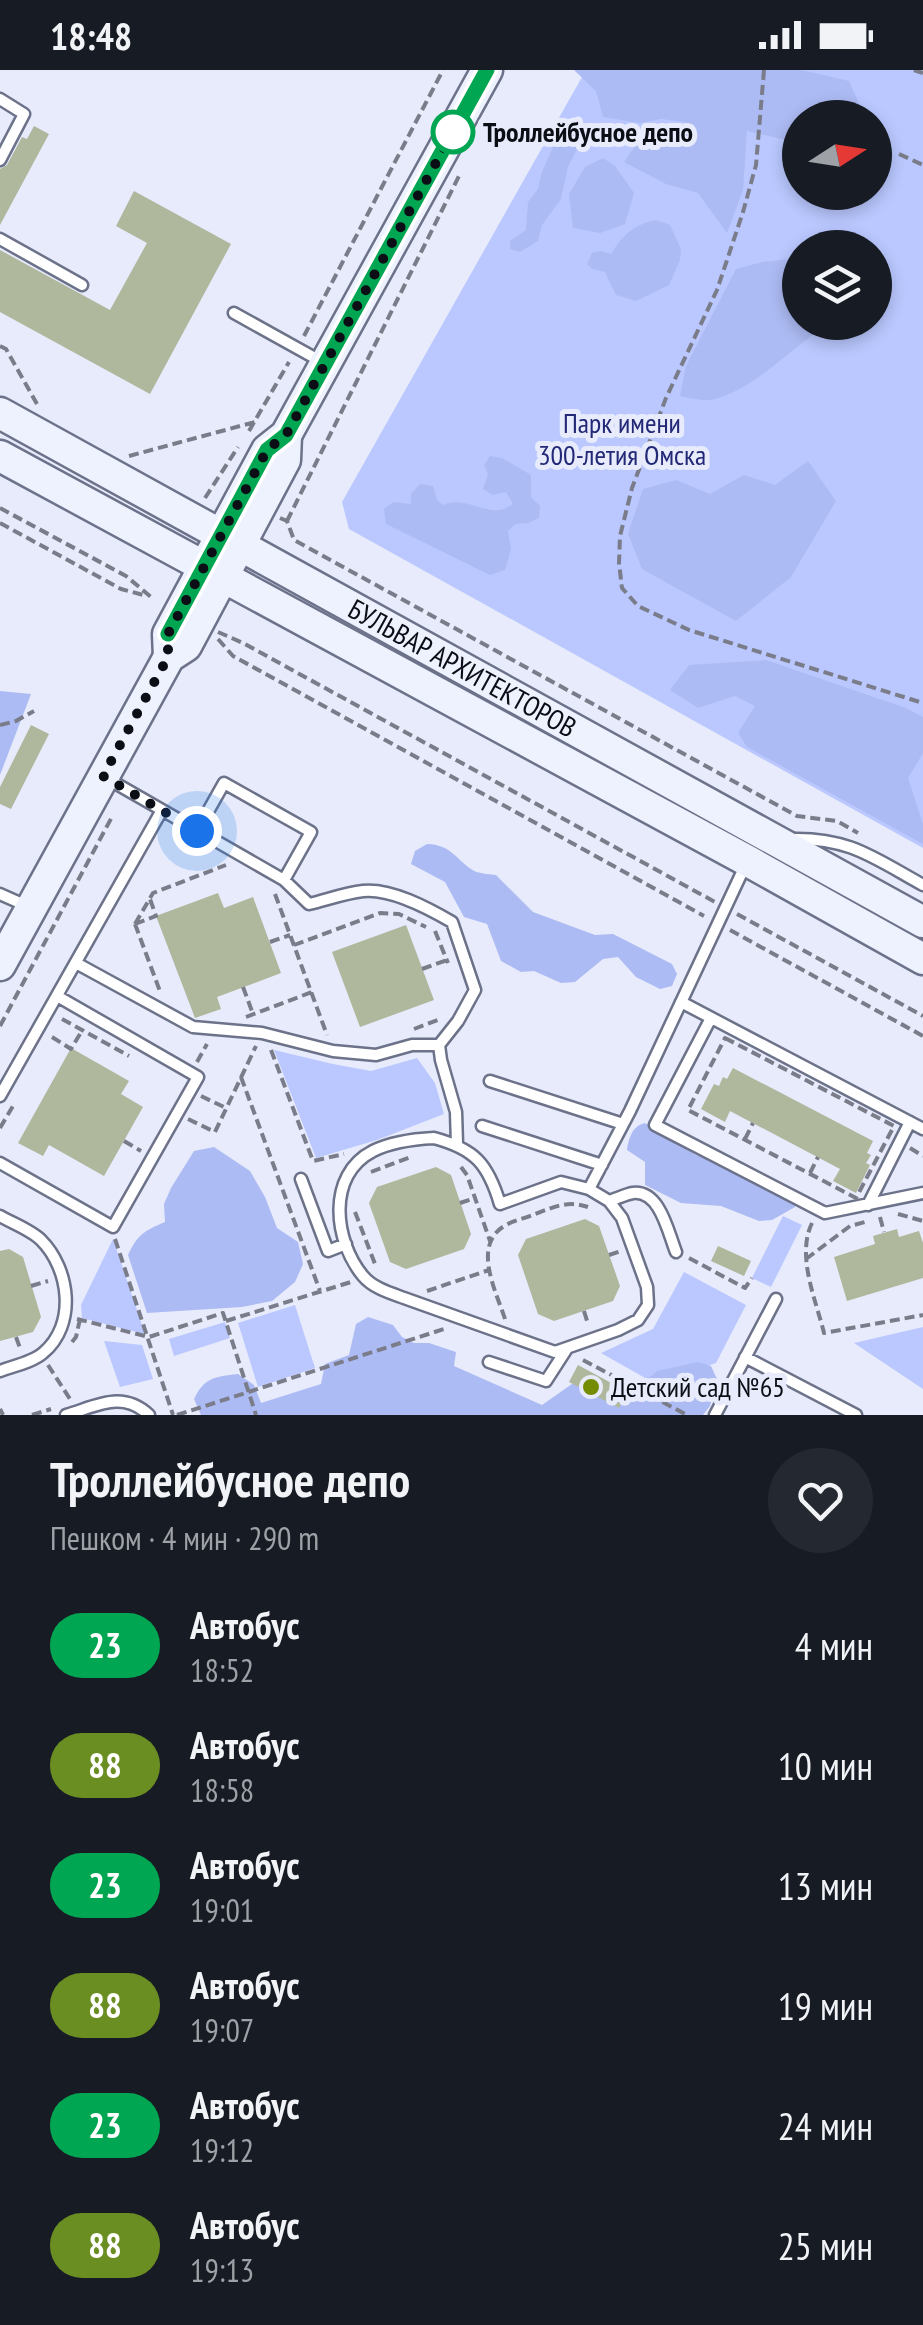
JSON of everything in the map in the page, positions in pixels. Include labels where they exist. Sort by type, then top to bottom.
[{"type":"main road","points":[[0,965],[168,657],[168,634],[213,572],[230,540],[267,450],[286,435],[487,70]]},
{"type":"main road","name":"БУЛЬВАР АРХИТЕКТОРОВ","points":[[0,413],[923,922]]},
{"type":"main road","name":"БУЛЬВАР АРХИТЕКТОРОВ","points":[[0,456],[923,959]]},
{"type":"lane","points":[[0,99],[24,114],[0,160]]},
{"type":"lane","points":[[0,240],[82,285]]},
{"type":"lane","points":[[234,313],[325,364]]},
{"type":"lane","points":[[103,776],[284,880],[309,904],[366,890],[413,902],[452,922],[475,990],[458,1022],[439,1045],[456,1112],[457,1144]]},
{"type":"lane","points":[[197,831],[224,782],[311,832],[284,880]]},
{"type":"lane","points":[[0,1096],[162,810]]},
{"type":"lane","points":[[773,840],[831,840],[854,847],[923,885]]},
{"type":"lane","points":[[588,1189],[748,861]]},
{"type":"lane","points":[[0,894],[32,909]]},
{"type":"lane","points":[[76,963],[194,1027],[262,1033],[333,1051],[376,1054],[412,1045],[439,1045]]},
{"type":"lane","points":[[0,1163],[113,1227],[198,1077],[57,996]]},
{"type":"lane","points":[[681,1002],[923,1129]]},
{"type":"lane","points":[[712,1018],[656,1125],[825,1213],[923,1193]]},
{"type":"lane","points":[[490,1082],[623,1124]]},
{"type":"lane","points":[[868,1205],[910,1122]]},
{"type":"lane","points":[[482,1126],[602,1165]]},
{"type":"lane","points":[[434,1138],[457,1144],[479,1158],[493,1181],[500,1204],[561,1182],[588,1189],[608,1202],[622,1218],[647,1287],[648,1305],[638,1320],[555,1352],[382,1290],[364,1277],[351,1258],[340,1227],[339,1195],[346,1176],[371,1152],[410,1139],[434,1138]]},
{"type":"lane","points":[[301,1179],[328,1251],[346,1244]]},
{"type":"lane","points":[[608,1202],[635,1192],[648,1196],[658,1206],[676,1252]]},
{"type":"lane","points":[[0,1216],[40,1239],[58,1266],[65,1291],[65,1316],[59,1335],[42,1355],[0,1371]]},
{"type":"lane","points":[[715,1415],[776,1299]]},
{"type":"lane","points":[[489,1362],[546,1381],[566,1350]]},
{"type":"lane","points":[[746,1357],[856,1415]]},
{"type":"lane","points":[[71,1413],[117,1400],[140,1406],[150,1415]]},
{"type":"path","points":[[201,505],[297,348],[443,70]]},
{"type":"path","points":[[764,70],[756,165],[717,290],[666,398],[632,488],[620,536],[622,588],[638,606],[690,630],[923,703]]},
{"type":"path","points":[[914,70],[923,73]]},
{"type":"path","points":[[899,154],[923,165]]},
{"type":"path","points":[[466,162],[287,521],[294,540],[797,816],[836,821]]},
{"type":"path","points":[[0,346],[6,349],[44,417]]},
{"type":"path","points":[[118,458],[254,422]]},
{"type":"path","points":[[0,508],[126,576],[151,597],[121,590],[0,523]]},
{"type":"path","points":[[923,1016],[210,628],[233,656],[923,1036]]},
{"type":"path","points":[[0,725],[34,711]]},
{"type":"path","points":[[135,924],[153,892],[226,865]]},
{"type":"path","points":[[274,892],[333,1051]]},
{"type":"path","points":[[135,924],[156,916],[150,899]]},
{"type":"path","points":[[294,945],[380,913],[399,914],[436,931],[452,974]]},
{"type":"path","points":[[135,924],[168,1014]]},
{"type":"path","points":[[270,942],[290,934]]},
{"type":"path","points":[[422,969],[447,960]]},
{"type":"path","points":[[243,987],[253,1014]]},
{"type":"path","points":[[191,1073],[216,1028],[312,992]]},
{"type":"path","points":[[62,1019],[132,1058]]},
{"type":"path","points":[[178,1114],[215,1132],[262,1033]]},
{"type":"path","points":[[52,1037],[71,1048],[77,1039]]},
{"type":"path","points":[[726,1038],[894,1126],[856,1198],[810,1173],[688,1110],[726,1038]]},
{"type":"path","points":[[269,1045],[313,1162]]},
{"type":"path","points":[[240,1077],[320,1291]]},
{"type":"path","points":[[744,1139],[753,1123]]},
{"type":"path","points":[[124,1141],[132,1146]]},
{"type":"path","points":[[363,1182],[372,1171],[415,1155]]},
{"type":"path","points":[[810,1173],[818,1158]]},
{"type":"path","points":[[458,1162],[467,1175],[490,1242]]},
{"type":"path","points":[[460,1204],[475,1198]]},
{"type":"path","points":[[511,1336],[489,1270],[490,1242],[506,1225],[566,1203],[596,1210]]},
{"type":"path","points":[[818,1210],[808,1231],[806,1260],[824,1333],[923,1314]]},
{"type":"path","points":[[355,1212],[376,1268]]},
{"type":"path","points":[[894,1213],[923,1222]]},
{"type":"path","points":[[880,1217],[884,1232]]},
{"type":"path","points":[[806,1260],[850,1226]]},
{"type":"path","points":[[113,1232],[175,1415],[470,1321]]},
{"type":"path","points":[[676,1252],[745,1288],[752,1278]]},
{"type":"path","points":[[49,1269],[52,1280]]},
{"type":"path","points":[[404,1298],[489,1270]]},
{"type":"path","points":[[226,1321],[364,1277]]},
{"type":"path","points":[[31,1286],[42,1283]]},
{"type":"path","points":[[584,1310],[587,1320]]},
{"type":"path","points":[[65,1316],[148,1337],[224,1313],[256,1415]]},
{"type":"path","points":[[566,1350],[687,1415]]},
{"type":"path","points":[[42,1355],[71,1413]]},
{"type":"green space","name":"Парк имени 300-летия Омска","points":[[586,70],[923,70],[923,848],[349,529],[342,502]]},
{"type":"green space","points":[[274,1050],[371,1071],[417,1058],[435,1083],[444,1114],[316,1158]]},
{"type":"green space","points":[[783,1216],[802,1225],[771,1287],[752,1278]]},
{"type":"green space","points":[[113,1239],[145,1334],[82,1318],[81,1305]]},
{"type":"green space","points":[[684,1272],[746,1305],[716,1363],[654,1383],[601,1353],[653,1329]]},
{"type":"green space","points":[[295,1305],[315,1368],[258,1387],[238,1323]]},
{"type":"green space","points":[[225,1322],[230,1338],[174,1356],[169,1339]]},
{"type":"green space","points":[[923,1327],[923,1389],[854,1343]]},
{"type":"green space","points":[[104,1341],[142,1345],[153,1379],[120,1387]]},
{"type":"shaded area","points":[[574,70],[802,70],[849,81],[857,100],[782,100],[782,139],[747,131],[743,190],[727,233],[698,193],[666,184],[624,162],[643,135],[679,130],[685,122],[661,119],[640,123],[603,117],[596,91]]},
{"type":"shaded area","points":[[562,139],[573,139],[577,149],[568,167],[561,199],[542,225],[538,241],[520,252],[510,249],[510,241],[526,230],[528,202],[538,189],[554,145]]},
{"type":"shaded area","points":[[603,158],[615,166],[634,193],[625,224],[600,233],[573,228],[569,194],[585,167]]},
{"type":"shaded area","points":[[656,220],[670,225],[681,249],[669,285],[636,301],[616,295],[605,272],[587,264],[592,253],[611,254],[629,232]]},
{"type":"shaded area","points":[[782,260],[782,340],[806,340],[742,388],[707,400],[680,396],[686,366],[736,269]]},
{"type":"shaded area","points":[[490,456],[502,458],[531,475],[531,497],[540,506],[539,518],[515,524],[508,531],[511,549],[505,570],[490,575],[386,524],[384,509],[393,502],[411,504],[411,494],[420,484],[433,486],[443,505],[461,503],[496,510],[513,504],[506,492],[493,495],[483,489],[488,474],[484,465]]},
{"type":"shaded area","points":[[808,461],[836,501],[791,577],[736,621],[642,569],[628,534],[643,489],[676,480],[710,494],[744,475],[775,485]]},
{"type":"shaded area","points":[[766,660],[923,717],[923,753],[908,778],[923,824],[923,844],[747,747],[738,733],[755,706],[735,696],[698,708],[670,690],[689,665]]},
{"type":"shaded area","points":[[0,691],[31,694],[0,775]]},
{"type":"shaded area","points":[[427,844],[447,849],[474,871],[496,875],[533,912],[595,935],[613,934],[672,964],[677,974],[672,986],[660,989],[636,977],[618,957],[603,959],[575,982],[561,983],[534,971],[521,972],[501,961],[487,924],[464,917],[445,882],[411,864],[415,851]]},
{"type":"shaded area","points":[[645,1123],[696,1155],[721,1162],[796,1200],[795,1207],[772,1220],[759,1221],[721,1206],[681,1203],[645,1185],[645,1162],[627,1150],[634,1130]]},
{"type":"shaded area","points":[[214,1147],[250,1171],[277,1228],[298,1242],[303,1264],[295,1282],[272,1301],[242,1307],[147,1313],[128,1255],[142,1234],[165,1222],[164,1204],[194,1151]]},
{"type":"shaded area","points":[[368,1317],[393,1325],[402,1337],[414,1343],[429,1343],[456,1352],[454,1366],[542,1405],[582,1377],[611,1397],[625,1398],[657,1371],[698,1362],[711,1366],[717,1379],[710,1406],[703,1415],[201,1415],[194,1399],[206,1382],[216,1377],[238,1374],[254,1385],[261,1403],[321,1384],[325,1364],[349,1355],[356,1324]]},
{"type":"building","points":[[34,126],[49,134],[0,225],[0,169],[7,165],[22,137],[27,139]]},
{"type":"building","points":[[134,191],[231,244],[150,394],[0,312],[0,250],[110,310],[147,243],[116,226]]},
{"type":"building","points":[[31,725],[49,734],[11,809],[0,804],[0,787]]},
{"type":"building","points":[[218,893],[224,908],[253,897],[281,973],[217,997],[221,1009],[195,1018],[156,916]]},
{"type":"building","points":[[406,925],[434,1000],[360,1027],[332,952]]},
{"type":"building","points":[[71,1048],[129,1081],[121,1094],[143,1107],[104,1176],[49,1145],[43,1156],[18,1143]]},
{"type":"building","points":[[733,1068],[873,1141],[867,1153],[871,1155],[866,1163],[870,1165],[856,1193],[833,1181],[840,1169],[730,1111],[725,1122],[701,1109],[714,1084],[719,1086]]},
{"type":"building","points":[[436,1167],[451,1175],[471,1234],[464,1249],[406,1269],[390,1262],[369,1203],[377,1187]]},
{"type":"building","points":[[585,1219],[599,1226],[620,1286],[613,1301],[554,1321],[538,1314],[518,1255],[526,1239]]},
{"type":"building","points":[[897,1229],[899,1237],[919,1231],[923,1278],[847,1301],[834,1257],[875,1244],[873,1236]]},
{"type":"building","points":[[718,1246],[751,1261],[744,1276],[711,1261]]},
{"type":"building","points":[[9,1249],[23,1257],[41,1317],[33,1332],[0,1341],[0,1251]]},
{"type":"building","points":[[578,1365],[628,1392],[619,1408],[569,1382]]},
{"type":"bus line","name":"23","points":[[168,634],[267,450],[286,435],[487,70]]},
{"type":"place","name":"Троллейбусное депо","points":[[453,132]]},
{"type":"place","name":"Детский сад №65","points":[[591,1387]]},
{"type":"route","points":[[197,831],[103,776],[168,657],[168,634],[248,483],[267,450],[286,435],[453,132]]}]
